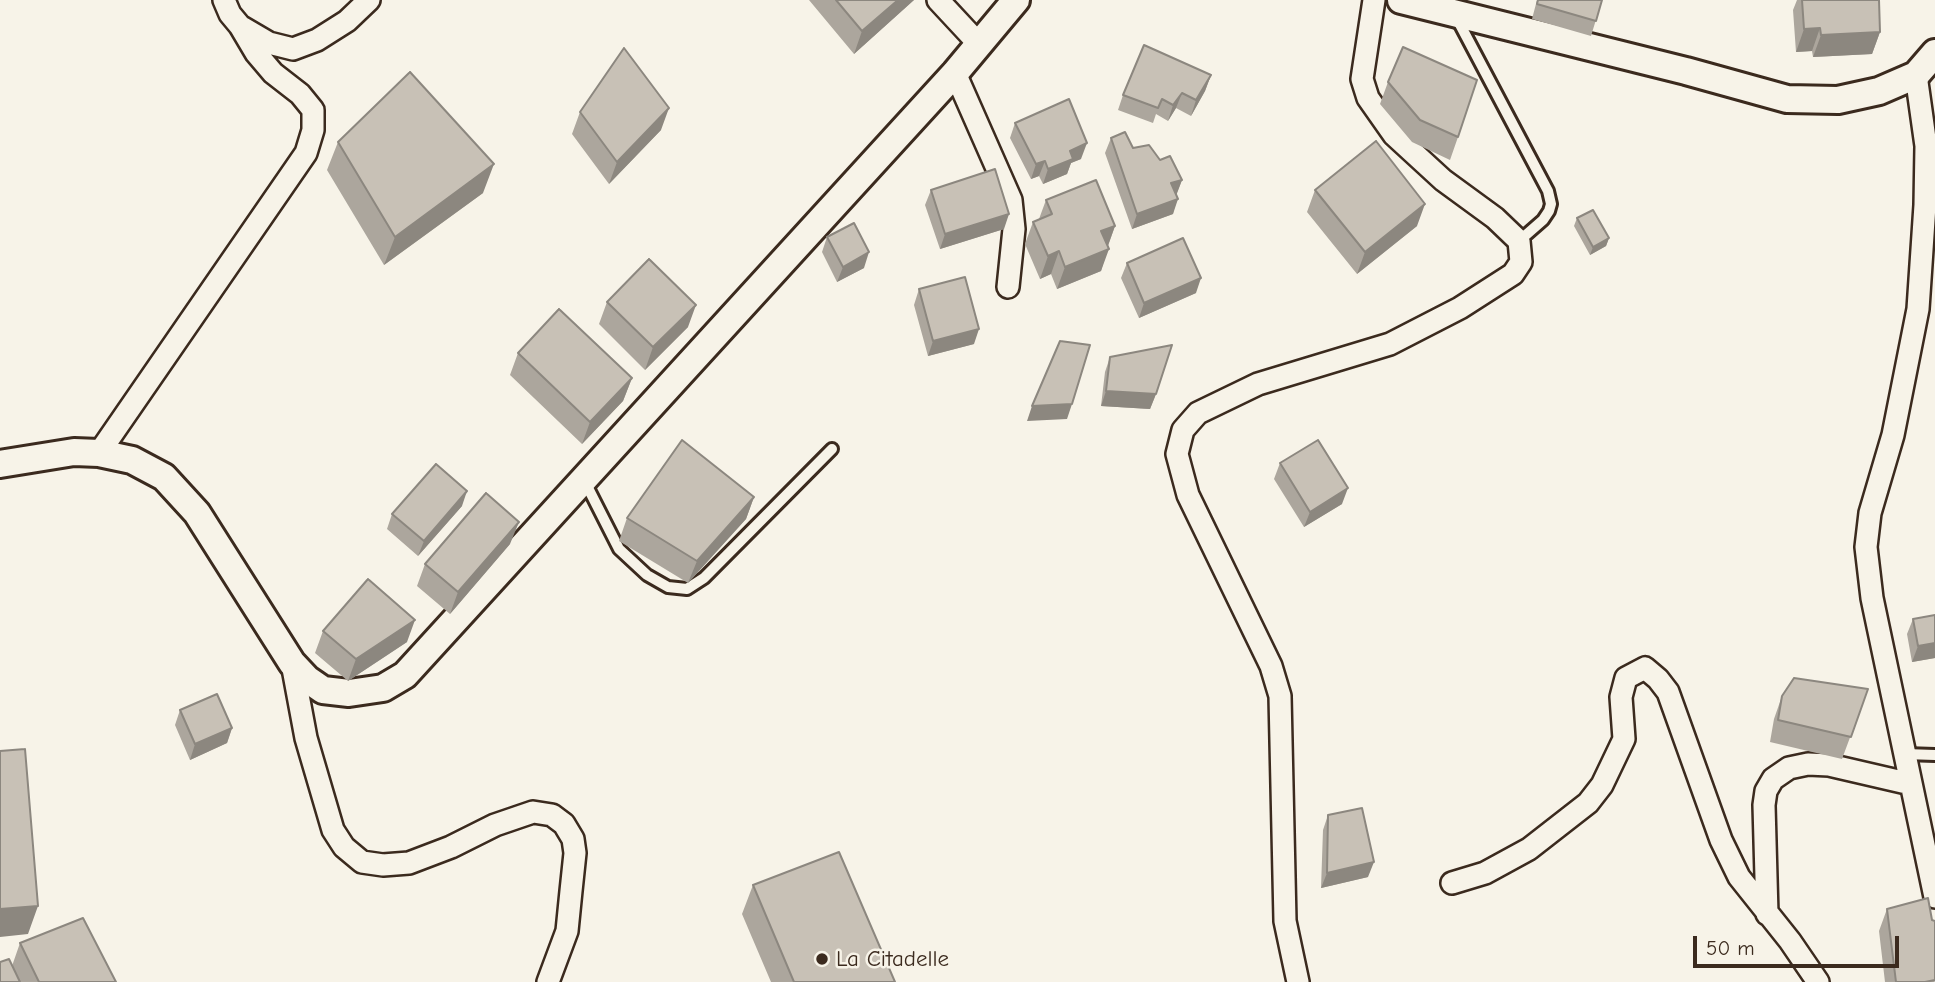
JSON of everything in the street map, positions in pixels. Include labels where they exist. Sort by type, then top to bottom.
[{"type":"street","points":[[100,453],[306,153],[313,130],[313,110],[300,94],[272,73],[230,14],[224,0]]},
{"type":"street","points":[[240,26],[269,43],[293,49],[317,40],[347,20],[369,0]]},
{"type":"street","points":[[938,0],[978,43]]},
{"type":"street","points":[[0,464],[74,453],[100,453],[132,460],[164,477],[197,513],[292,663],[307,679],[323,690],[349,693],[383,688],[405,675],[955,72],[1016,0]]},
{"type":"street","points":[[1298,982],[1285,921],[1280,696],[1271,666],[1188,495],[1177,454],[1183,430],[1198,413],[1258,384],[1390,344],[1460,308],[1513,274],[1521,262],[1519,241],[1495,218],[1443,180],[1394,135],[1368,98],[1362,79],[1374,0]]},
{"type":"street","points":[[1401,0],[1787,99],[1838,100],[1879,91],[1916,75],[1935,53]]},
{"type":"street","points":[[955,72],[1011,200],[1014,229],[1008,287]]},
{"type":"street","points":[[1916,75],[1926,146],[1918,309],[1893,435],[1870,513],[1866,547],[1872,598],[1935,897]]},
{"type":"street","points":[[292,663],[306,738],[332,830],[344,848],[362,862],[383,865],[409,863],[451,847],[495,825],[533,812],[552,815],[564,824],[573,839],[575,853],[567,931],[548,982]]},
{"type":"street","points":[[1452,883],[1485,873],[1529,849],[1588,803],[1602,785],[1625,738],[1621,697],[1626,678],[1645,668],[1668,692],[1721,840],[1739,877],[1818,982]]},
{"type":"street","points":[[1768,914],[1764,805],[1766,791],[1773,779],[1789,768],[1808,764],[1829,765],[1910,784]]},
{"type":"lane","points":[[1454,13],[1548,191],[1551,204],[1549,211],[1543,220],[1519,241]]},
{"type":"lane","points":[[584,480],[619,549],[647,575],[668,587],[687,589],[704,578],[832,449]]},
{"type":"lane","points":[[1905,754],[1935,755]]},
{"type":"building","points":[[836,0],[898,0],[862,31]]},
{"type":"building","points":[[1538,0],[1602,0],[1596,21],[1537,4]]},
{"type":"building","points":[[1802,0],[1879,0],[1880,32],[1821,35],[1820,28],[1804,29]]},
{"type":"building","points":[[1144,45],[1211,75],[1196,100],[1182,93],[1173,105],[1162,99],[1158,108],[1123,95]]},
{"type":"building","points":[[1403,47],[1477,80],[1458,137],[1420,120],[1388,82]]},
{"type":"building","points":[[624,48],[669,108],[617,162],[580,112]]},
{"type":"building","points":[[410,72],[494,164],[395,237],[338,142]]},
{"type":"building","points":[[1069,99],[1087,143],[1070,151],[1073,159],[1048,169],[1045,161],[1036,164],[1015,123]]},
{"type":"building","points":[[1125,132],[1133,148],[1149,145],[1160,160],[1170,156],[1182,180],[1171,183],[1178,199],[1137,214],[1111,138]]},
{"type":"building","points":[[1376,141],[1425,204],[1365,252],[1315,190]]},
{"type":"building","points":[[995,169],[1009,214],[945,234],[931,190]]},
{"type":"building","points":[[1096,180],[1115,226],[1101,231],[1109,249],[1065,267],[1059,251],[1048,256],[1033,222],[1052,214],[1046,200]]},
{"type":"building","points":[[1593,210],[1609,238],[1593,247],[1577,218]]},
{"type":"building","points":[[854,223],[869,252],[843,267],[827,237]]},
{"type":"building","points":[[1183,238],[1201,278],[1144,303],[1127,263]]},
{"type":"building","points":[[649,259],[696,305],[653,347],[607,302]]},
{"type":"building","points":[[965,277],[979,329],[933,341],[919,289]]},
{"type":"building","points":[[559,309],[632,378],[590,422],[518,353]]},
{"type":"building","points":[[1060,341],[1090,345],[1072,404],[1032,406]]},
{"type":"building","points":[[1172,345],[1156,394],[1106,391],[1110,357]]},
{"type":"building","points":[[682,440],[754,497],[697,561],[627,518]]},
{"type":"building","points":[[1318,440],[1348,488],[1310,512],[1280,463]]},
{"type":"building","points":[[436,464],[467,491],[424,541],[392,514]]},
{"type":"building","points":[[486,493],[519,522],[458,592],[425,564]]},
{"type":"building","points":[[368,579],[415,620],[356,659],[323,631]]},
{"type":"building","points":[[1935,615],[1935,643],[1918,646],[1913,619]]},
{"type":"building","points":[[1794,678],[1868,689],[1851,737],[1778,720],[1782,696]]},
{"type":"building","points":[[217,694],[232,728],[195,744],[180,710]]},
{"type":"building","points":[[25,749],[38,906],[0,909],[0,751]]},
{"type":"building","points":[[1362,808],[1374,862],[1327,873],[1328,815]]},
{"type":"building","points":[[839,852],[895,982],[794,982],[753,885]]},
{"type":"building","points":[[1928,898],[1932,920],[1935,921],[1935,980],[1896,982],[1887,909]]},
{"type":"building","points":[[83,918],[116,982],[39,982],[20,943]]},
{"type":"building","points":[[9,959],[20,982],[0,982],[0,962]]},
{"type":"place","name":"La Citadelle","points":[[822,959]]}]
